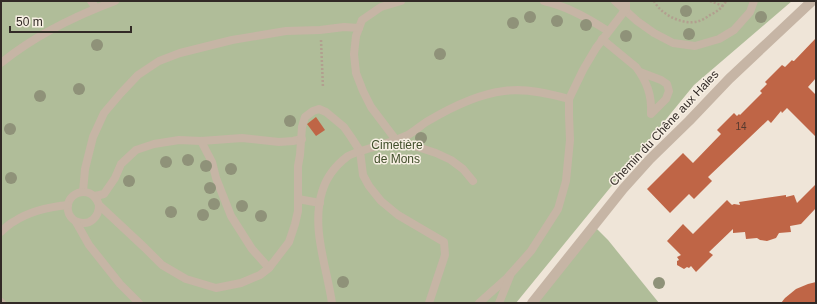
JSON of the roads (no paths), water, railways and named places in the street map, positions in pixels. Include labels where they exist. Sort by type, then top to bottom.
[{"type":"street","name":"Chemin du Chêne aux Haies","points":[[532,303],[623,189],[650,159],[690,121],[729,79],[812,1]]},
{"type":"lane","points":[[1,63],[13,53],[94,4],[115,1]]},
{"type":"lane","points":[[401,1],[381,7],[362,20],[356,36],[354,54],[356,73],[363,91],[371,107],[396,140],[436,153],[451,160],[463,169],[473,181]]},
{"type":"lane","points":[[544,1],[572,10],[592,20],[608,31]]},
{"type":"lane","points":[[615,1],[626,5],[637,21],[654,33],[673,43],[695,46],[719,39],[734,30],[750,12],[754,1]]},
{"type":"lane","points":[[479,303],[512,273],[530,251],[558,209],[566,181],[570,140],[570,99],[583,70],[602,39],[626,5]]},
{"type":"lane","points":[[83,192],[85,169],[93,137],[104,113],[138,75],[158,61],[180,53],[232,40],[286,32],[344,27],[359,28]]},
{"type":"lane","points":[[602,39],[640,72],[652,102],[651,114],[666,99],[669,91],[667,84],[661,80],[640,72]]},
{"type":"lane","points":[[332,303],[319,237],[318,209],[322,192],[328,178],[337,166],[349,156],[410,134],[452,107],[486,95],[503,91],[526,90],[570,99]]},
{"type":"lane","points":[[139,303],[120,284],[89,244],[76,222],[70,217],[68,205],[75,194],[83,192],[90,193],[95,196],[99,205],[162,265],[186,279],[216,288],[242,283],[269,268],[289,242],[298,210],[298,166],[302,139],[302,127],[305,117],[313,111],[319,109],[326,112],[344,126],[351,136],[360,151],[364,175],[369,186],[381,201],[398,215],[444,242],[445,255],[429,303]]},
{"type":"lane","points":[[95,196],[104,194],[115,178],[122,164],[136,150],[154,144],[179,140],[201,141],[242,138],[279,142],[302,139]]},
{"type":"lane","points":[[201,141],[212,162],[216,178],[231,216],[252,249],[269,268]]},
{"type":"lane","points":[[298,200],[320,203]]},
{"type":"lane","points":[[1,232],[13,221],[28,214],[68,205]]},
{"type":"lane","points":[[76,222],[84,224],[93,220],[98,214],[99,205]]},
{"type":"lane","points":[[498,303],[512,273]]},
{"type":"park label","name":"Cimetière de Mons","points":[[397,152]]}]
